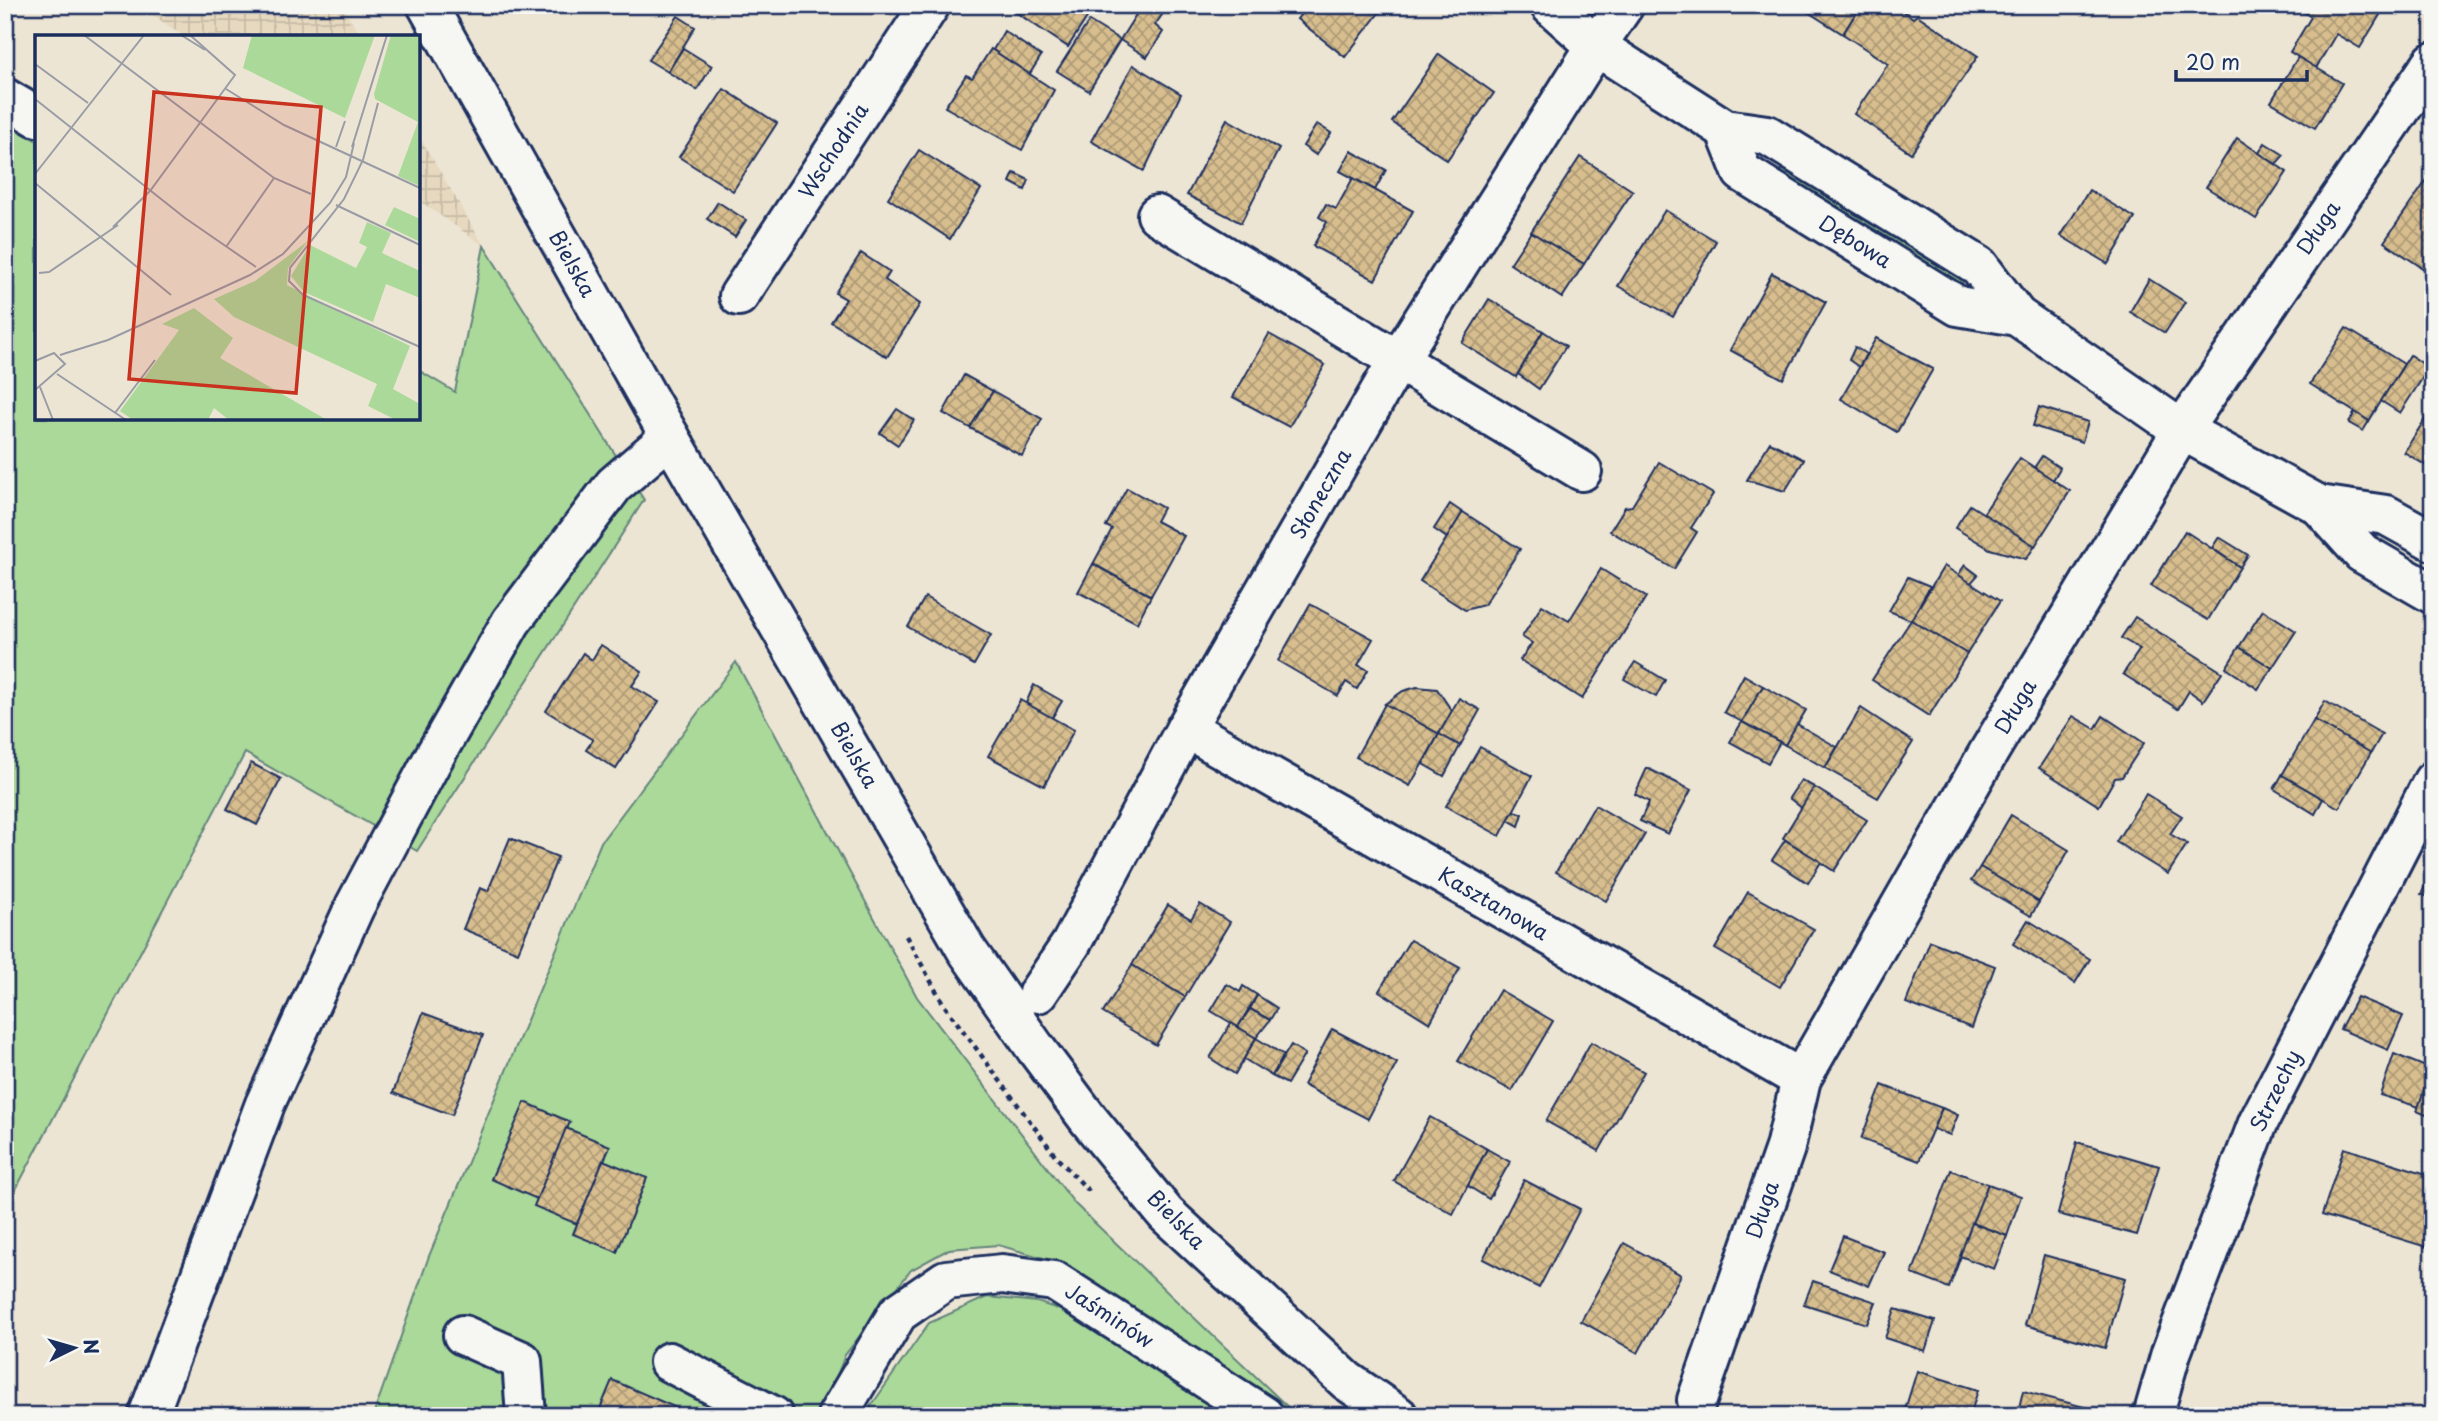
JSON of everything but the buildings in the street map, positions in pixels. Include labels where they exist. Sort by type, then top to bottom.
[{"type":"street","name":"Bielska","points":[[426,5],[670,437],[966,949],[1089,1121],[1166,1214],[1347,1381],[1398,1416]]},
{"type":"street","name":"Wschodnia","points":[[739,296],[930,5]]},
{"type":"street","points":[[1550,5],[1596,46],[1725,129],[1767,135],[1979,266],[2017,316],[2182,430],[2319,505],[2362,553],[2433,594]]},
{"type":"street","name":"Słoneczna","points":[[1038,993],[1071,944],[1186,728],[1398,360],[1624,5]]},
{"type":"street","name":"Długa","points":[[1697,1400],[1785,1149],[1801,1079],[1990,750],[2182,430],[2433,62]]},
{"type":"street","points":[[5,98],[35,116]]},
{"type":"street","points":[[1157,215],[1581,471]]},
{"type":"street","points":[[148,1416],[265,1104],[355,906],[434,757],[511,622],[614,485],[670,437]]},
{"type":"street","points":[[2319,505],[2386,515],[2433,541]]},
{"type":"street","name":"Kasztanowa","points":[[1186,728],[1801,1079]]},
{"type":"street","name":"Strzechy","points":[[2154,1416],[2171,1353],[2258,1123],[2433,781]]},
{"type":"street","name":"Jaśminów","points":[[837,1416],[898,1313],[946,1280],[1002,1274],[1054,1281],[1264,1416]]},
{"type":"street","points":[[463,1335],[522,1361],[526,1416]]},
{"type":"street","points":[[669,1362],[774,1416]]},
{"type":"shaded area","points":[[139,5],[342,5],[360,35],[181,35]]},
{"type":"shaded area","points":[[420,137],[484,246],[420,201]]},
{"type":"green space","points":[[5,122],[35,140],[35,420],[420,420],[420,371],[455,392],[484,246],[644,500],[417,851],[245,753],[5,1210]]},
{"type":"green space","points":[[1787,166],[1964,277],[1962,284],[1957,287],[1781,176],[1782,169]]},
{"type":"green space","points":[[736,662],[917,997],[1075,1204],[1295,1414],[1054,1261],[998,1245],[949,1249],[911,1270],[845,1355],[821,1416],[373,1416],[429,1256],[601,842]]},
{"type":"green space","points":[[987,1297],[1037,1302],[1061,1310],[1233,1416],[864,1416],[929,1323]]}]
